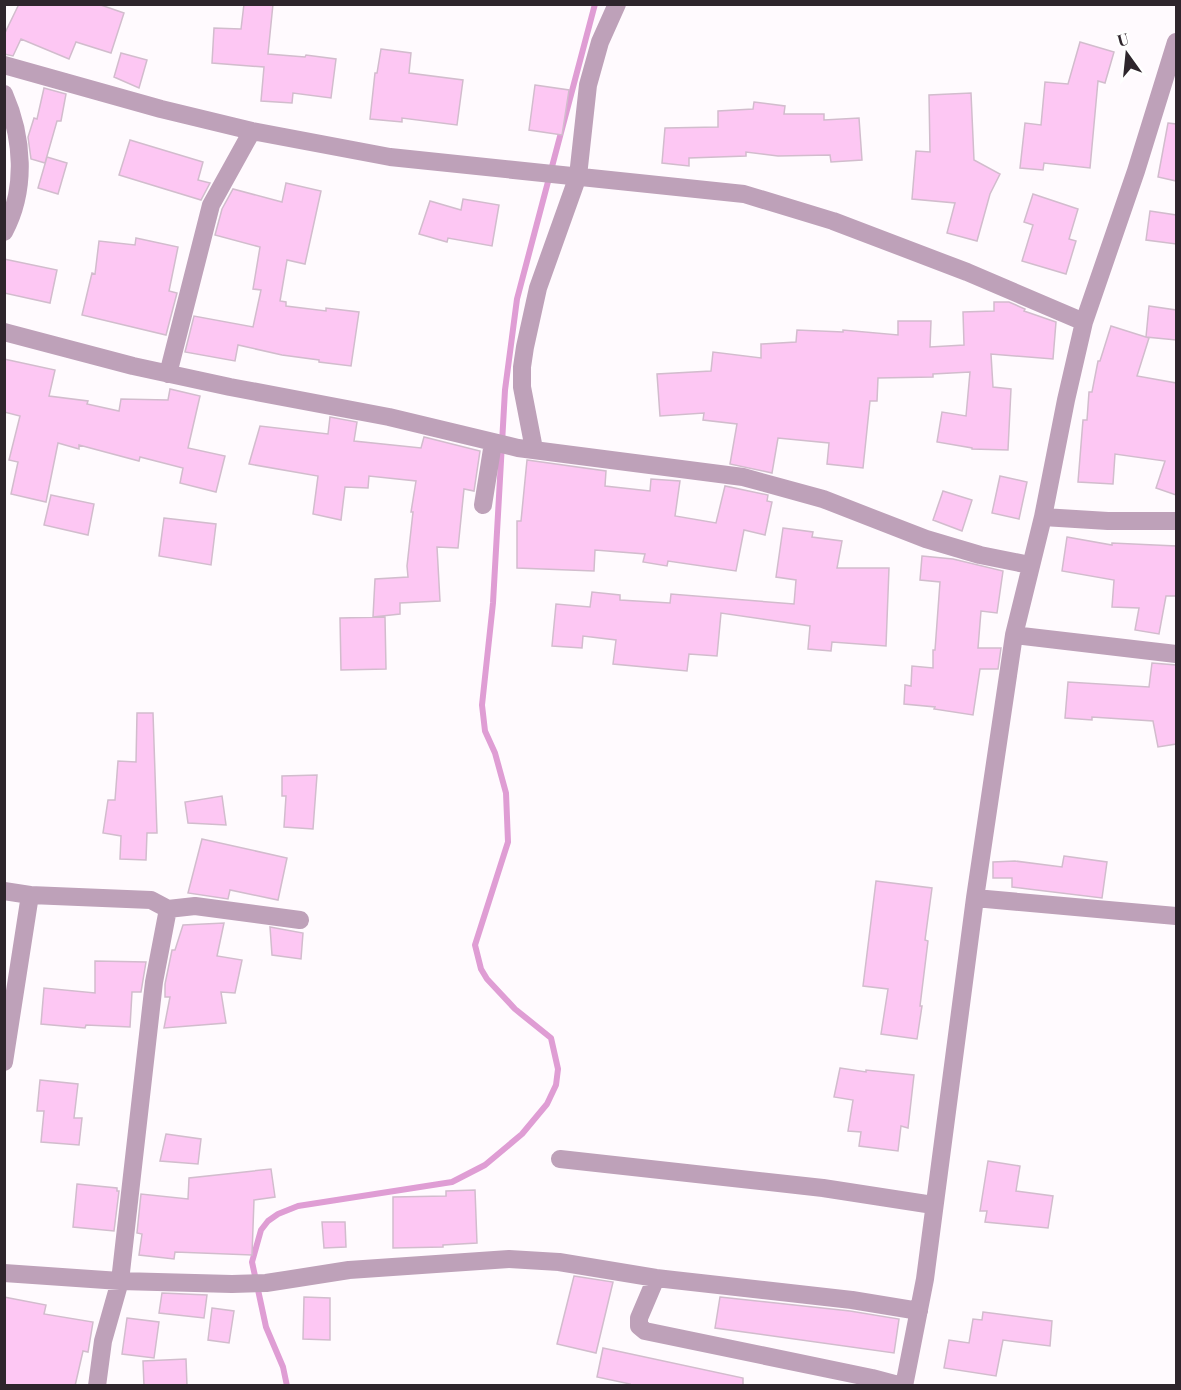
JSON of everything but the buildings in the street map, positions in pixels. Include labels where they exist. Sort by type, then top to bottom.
[{"type":"street","points":[[526,448],[522,367],[538,288],[578,176],[588,85],[600,42],[617,4]]},
{"type":"street","points":[[656,1278],[639,1318],[639,1326],[645,1331],[903,1386],[919,1311],[975,898],[1014,635],[1043,517],[1084,322],[1136,171],[1176,42]]},
{"type":"street","points":[[4,65],[161,109],[252,131],[390,157],[744,194],[783,204],[832,221],[967,272],[1084,322]]},
{"type":"street","points":[[4,94],[15,126],[20,174],[17,200],[4,232]]},
{"type":"street","points":[[168,374],[211,205],[252,131]]},
{"type":"street","points":[[4,332],[168,374],[389,417],[495,443],[743,477],[823,499],[926,539],[980,555],[1030,565]]},
{"type":"street","points":[[483,505],[495,443]]},
{"type":"street","points":[[1043,517],[1108,521],[1176,521]]},
{"type":"street","points":[[1014,635],[1176,654]]},
{"type":"street","points":[[4,891],[30,895],[151,900],[168,909],[195,906],[300,920]]},
{"type":"street","points":[[4,1062],[30,895]]},
{"type":"street","points":[[975,898],[1176,916]]},
{"type":"street","points":[[97,1386],[103,1341],[120,1281],[154,982],[168,909]]},
{"type":"street","points":[[560,1160],[823,1188],[933,1204]]},
{"type":"street","points":[[4,1273],[120,1281],[232,1284],[266,1283],[349,1270],[509,1259],[559,1262],[656,1278],[852,1300],[919,1311]]},
{"type":"waterway","points":[[287,1386],[283,1367],[266,1327],[252,1262],[261,1230],[268,1221],[298,1206],[452,1182],[485,1165],[522,1134],[547,1104],[556,1085],[558,1069],[551,1038],[515,1009],[487,979],[481,969],[475,945],[508,842],[506,793],[495,753],[485,731],[482,705],[493,603],[505,390],[517,299],[595,4]]}]
